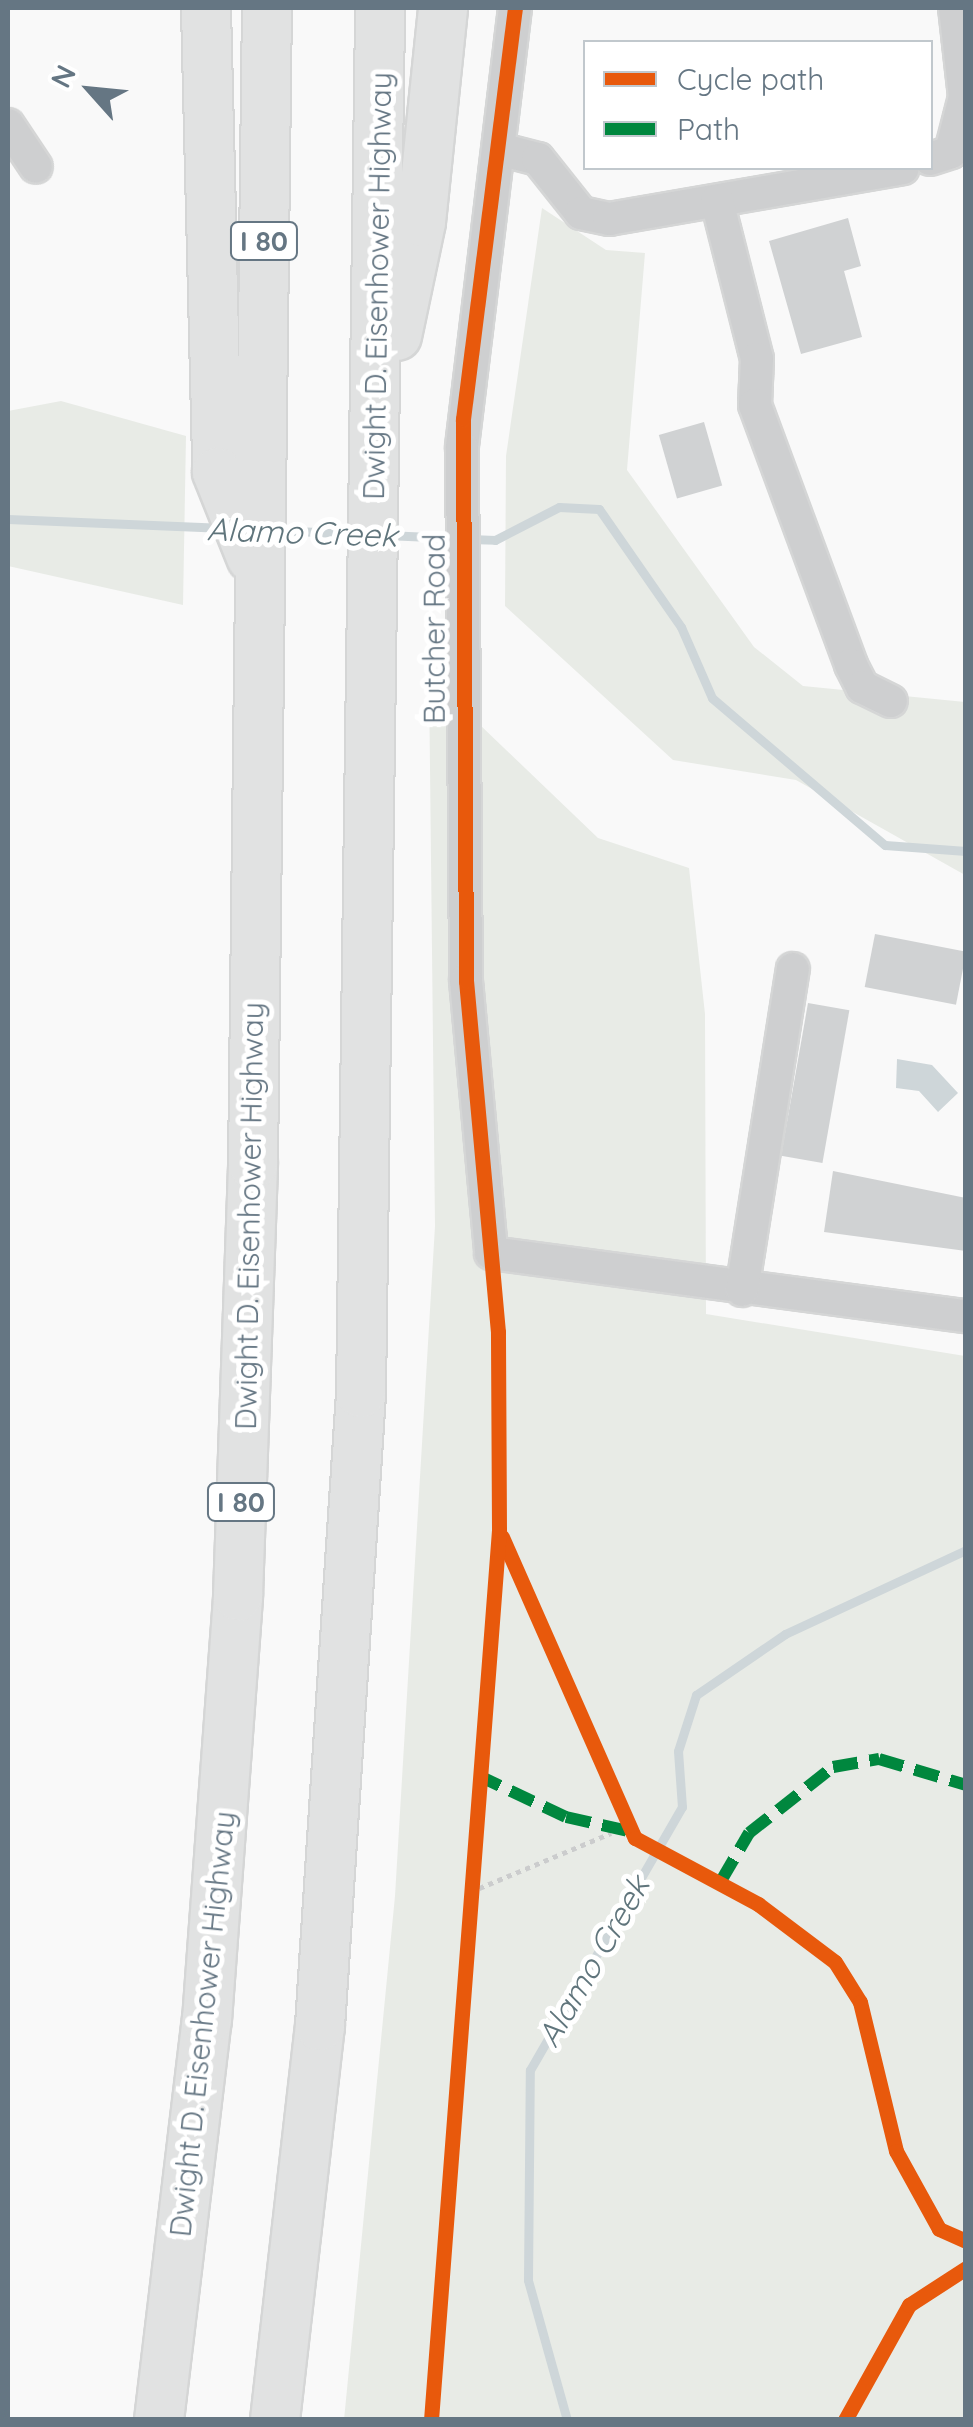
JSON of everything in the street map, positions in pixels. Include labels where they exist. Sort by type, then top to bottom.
[{"type":"highway","points":[[206,8],[240,473]]},
{"type":"highway","name":"I 80","points":[[240,473],[266,8]]},
{"type":"highway","name":"Dwight D. Eisenhower Highway","points":[[275,2420],[320,2026],[352,1595],[374,586],[380,8]]},
{"type":"highway","points":[[375,462],[421,222],[443,8]]},
{"type":"highway","name":"Dwight D. Eisenhower Highway","points":[[159,2420],[207,2020],[238,1596],[261,581],[240,473]]},
{"type":"street","name":"Butcher Road","points":[[515,8],[462,448],[466,980],[491,1253],[910,1314],[966,1316]]},
{"type":"street","points":[[933,158],[951,152],[966,97],[955,8]]},
{"type":"street","points":[[9,131],[36,167]]},
{"type":"street","points":[[499,149],[538,159],[581,213],[609,219],[892,170]]},
{"type":"street","points":[[716,202],[757,360],[755,405],[856,676],[891,701]]},
{"type":"street","points":[[742,1290],[793,969]]},
{"type":"path","points":[[628,1815],[633,1832]]},
{"type":"path","points":[[470,1892],[611,1834]]},
{"type":"shaded area","points":[[542,208],[606,250],[645,253],[627,470],[754,647],[803,686],[965,702],[965,875],[796,780],[673,760],[505,606],[506,456]]},
{"type":"shaded area","points":[[61,401],[186,436],[183,605],[8,566],[8,411]]},
{"type":"shaded area","points":[[429,676],[598,838],[689,868],[705,1014],[706,1314],[965,1356],[966,2419],[344,2420],[395,1896],[435,1226]]},
{"type":"shaded area","points":[[897,1059],[932,1065],[958,1093],[938,1112],[919,1091],[896,1088]]},
{"type":"building","points":[[848,218],[861,266],[844,271],[862,337],[801,354],[769,241]]},
{"type":"building","points":[[704,422],[722,485],[677,498],[659,435]]},
{"type":"building","points":[[875,934],[966,952],[956,1005],[865,987]]},
{"type":"building","points":[[808,1003],[849,1010],[822,1163],[781,1156]]},
{"type":"building","points":[[833,1171],[966,1198],[966,1251],[824,1232]]},
{"type":"waterway","name":"Alamo Creek","points":[[470,539],[495,540],[559,507],[599,509],[681,627],[712,698],[885,845],[966,851]]},
{"type":"waterway","name":"Alamo Creek","points":[[8,519],[225,528]]},
{"type":"waterway","name":"Alamo Creek","points":[[275,530],[359,534]]},
{"type":"waterway","name":"Alamo Creek","points":[[385,535],[454,538]]},
{"type":"waterway","name":"Alamo Creek","points":[[567,2420],[528,2280],[530,2070],[682,1807],[678,1751],[696,1695],[785,1634],[966,1550]]},
{"type":"marked path","points":[[721,1881],[749,1833],[833,1767],[879,1759],[966,1785]]},
{"type":"marked path","points":[[477,1775],[566,1817],[633,1832]]},
{"type":"cycle path","points":[[431,2420],[499,1530],[498,1332],[466,981],[463,419],[515,8]]},
{"type":"cycle path","points":[[502,1537],[635,1838],[758,1904],[835,1962],[860,2002],[896,2151],[939,2229],[966,2241]]},
{"type":"cycle path","points":[[845,2420],[909,2305],[966,2268]]}]
